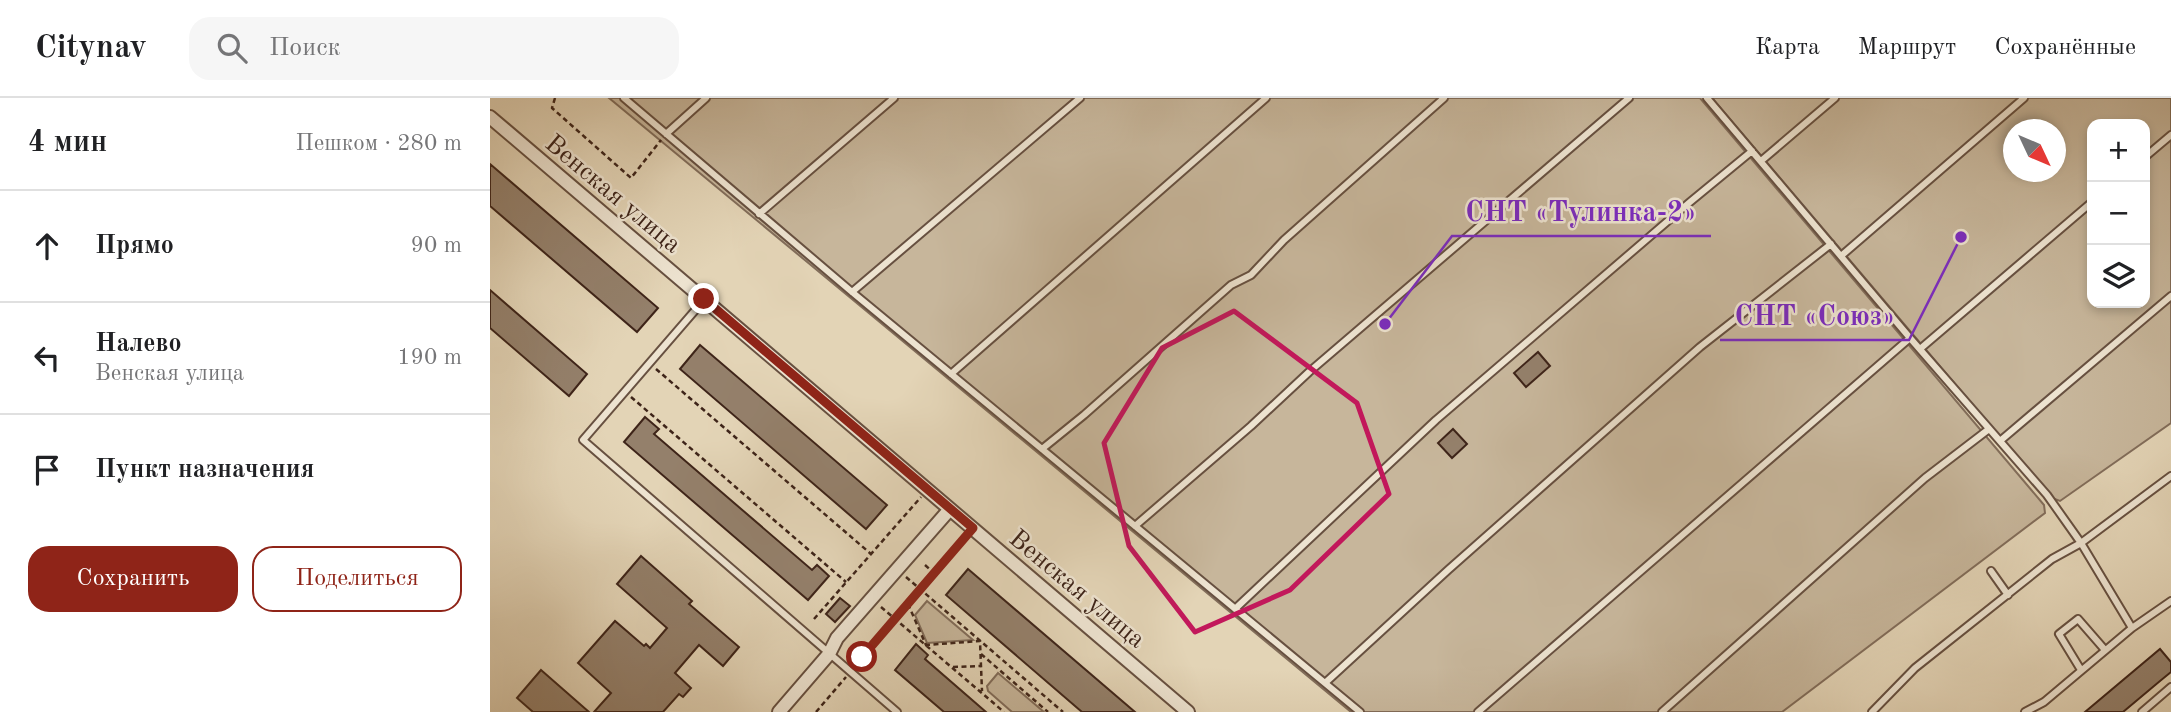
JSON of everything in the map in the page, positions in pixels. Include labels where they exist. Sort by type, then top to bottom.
[{"type":"street","name":"Венская улица","points":[[490,117],[1188,712]]},
{"type":"street","points":[[779,712],[829,654],[837,638],[950,509]]},
{"type":"lane","points":[[624,98],[852,292],[1360,712]]},
{"type":"lane","points":[[666,134],[706,98]]},
{"type":"lane","points":[[759,214],[894,98]]},
{"type":"lane","points":[[852,292],[1080,98]]},
{"type":"lane","points":[[951,374],[1266,98]]},
{"type":"lane","points":[[1042,449],[1231,285],[1251,275],[1284,240],[1444,98]]},
{"type":"lane","points":[[1135,526],[1361,327],[1629,98]]},
{"type":"lane","points":[[1707,98],[2047,495],[2081,543],[2132,628]]},
{"type":"lane","points":[[1760,161],[1835,98]]},
{"type":"lane","points":[[1841,256],[2024,98]]},
{"type":"lane","points":[[2150,154],[2171,135]]},
{"type":"lane","points":[[1235,610],[1436,420],[1752,151]]},
{"type":"lane","points":[[1920,349],[2087,206]]},
{"type":"lane","points":[[1325,683],[1700,347],[1830,244]]},
{"type":"lane","points":[[2000,441],[2171,296]]},
{"type":"lane","points":[[704,299],[583,439],[897,712]]},
{"type":"lane","points":[[1478,712],[1910,338]]},
{"type":"lane","points":[[1661,712],[1925,478],[1989,429]]},
{"type":"lane","points":[[1872,712],[1915,668],[2052,559],[2081,543],[2171,476]]},
{"type":"lane","points":[[1991,570],[2008,594]]},
{"type":"lane","points":[[2025,712],[2043,702],[2132,628],[2171,602]]},
{"type":"lane","points":[[2081,670],[2059,634],[2078,620],[2105,650]]},
{"type":"lane","points":[[2142,712],[2171,688]]},
{"type":"path","points":[[555,98],[552,108],[631,178],[666,134]]},
{"type":"path","points":[[649,363],[871,554]]},
{"type":"path","points":[[625,391],[846,582]]},
{"type":"path","points":[[814,619],[928,490]]},
{"type":"path","points":[[816,712],[973,528]]},
{"type":"path","points":[[925,565],[934,573]]},
{"type":"path","points":[[897,570],[1062,712]]},
{"type":"path","points":[[872,599],[1004,712]]},
{"type":"path","points":[[908,604],[926,645]]},
{"type":"path","points":[[926,645],[980,641]]},
{"type":"path","points":[[980,641],[982,693]]},
{"type":"path","points":[[981,654],[1048,712]]},
{"type":"path","points":[[951,667],[981,666]]},
{"type":"highlighted area","points":[[1234,311],[1357,403],[1389,494],[1290,590],[1195,632],[1129,546],[1104,443],[1162,348]]},
{"type":"shaded area","points":[[609,98],[1700,98],[2044,505],[2045,513],[1782,712],[1351,712]]},
{"type":"shaded area","points":[[1712,98],[2171,98],[2171,423],[2060,501],[2052,498]]},
{"type":"shaded area","points":[[927,601],[973,640],[927,643],[915,615]]},
{"type":"shaded area","points":[[998,673],[1044,712],[1012,712],[988,691],[987,686]]},
{"type":"building","points":[[490,164],[658,308],[637,332],[490,206]]},
{"type":"building","points":[[490,290],[587,374],[569,396],[490,328]]},
{"type":"building","points":[[700,345],[887,505],[866,529],[680,369]]},
{"type":"building","points":[[1538,352],[1550,366],[1526,387],[1514,373]]},
{"type":"building","points":[[645,417],[659,429],[654,434],[812,570],[817,565],[829,576],[808,600],[624,442]]},
{"type":"building","points":[[1453,429],[1467,444],[1452,458],[1438,443]]},
{"type":"building","points":[[641,556],[692,601],[689,604],[739,647],[723,666],[699,645],[675,673],[691,688],[683,697],[679,694],[663,712],[594,712],[611,693],[578,663],[615,621],[650,648],[667,628],[617,584]]},
{"type":"building","points":[[968,569],[1135,712],[1082,712],[946,595]]},
{"type":"building","points":[[840,598],[850,606],[835,622],[826,614]]},
{"type":"building","points":[[916,644],[928,655],[925,659],[986,712],[944,712],[895,670]]},
{"type":"building","points":[[2160,649],[2171,662],[2171,672],[2123,712],[2085,712]]},
{"type":"building","points":[[541,670],[589,712],[533,712],[517,698]]},
{"type":"place","name":"СНТ «Союз»","points":[[1961,237]]},
{"type":"place","name":"СНТ «Тулинка-2»","points":[[1385,324]]},
{"type":"route","points":[[704,299],[973,528],[862,657]]}]
